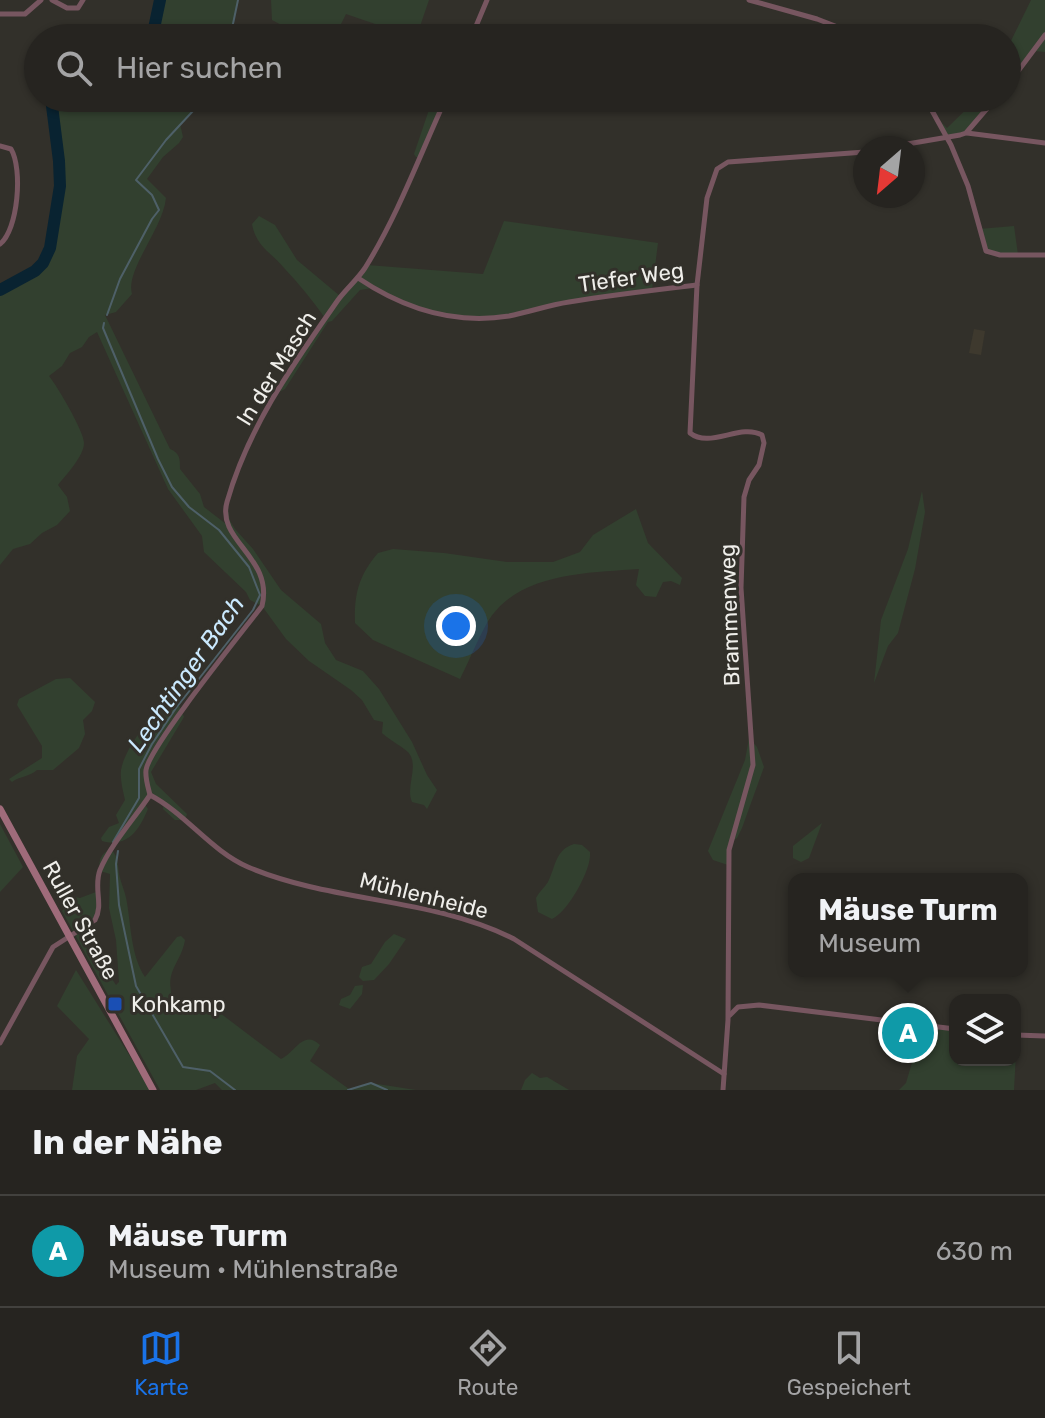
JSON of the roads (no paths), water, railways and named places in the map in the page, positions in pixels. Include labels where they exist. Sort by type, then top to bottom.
[{"type":"main road","name":"Ruller Straße","points":[[0,809],[153,1090]]},
{"type":"street","points":[[0,14],[25,14],[41,0]]},
{"type":"street","points":[[52,0],[71,9],[78,8],[83,0]]},
{"type":"street","points":[[477,24],[487,0]]},
{"type":"street","points":[[749,0],[830,24]]},
{"type":"street","points":[[1021,67],[1045,35]]},
{"type":"street","name":"In der Masch","points":[[150,795],[146,770],[149,760],[262,606],[264,587],[258,565],[233,533],[225,515],[250,440],[275,394],[333,308],[358,278],[404,193],[440,112]]},
{"type":"street","points":[[932,112],[968,186],[986,251],[1000,255],[1045,255]]},
{"type":"street","points":[[966,133],[984,112]]},
{"type":"street","points":[[925,141],[966,133],[1045,143]]},
{"type":"street","points":[[0,146],[11,149],[15,156],[17,186],[10,232],[0,244]]},
{"type":"street","name":"Tiefer Weg","points":[[358,278],[390,299],[444,315],[476,319],[510,316],[603,296],[697,285],[709,186],[721,165],[853,153]]},
{"type":"street","name":"Brammenweg","points":[[697,285],[690,433],[696,437],[712,437],[753,430],[762,435],[764,443],[759,465],[749,480],[744,497],[741,588],[753,765],[729,850],[728,1020]]},
{"type":"street","points":[[0,1043],[46,956],[53,947],[85,929],[99,913],[100,902],[96,892],[100,871],[150,795]]},
{"type":"street","name":"Mühlenheide","points":[[150,795],[165,802],[201,835],[245,866],[275,877],[455,916],[492,928],[514,939],[724,1074]]},
{"type":"street","points":[[723,1090],[728,1020],[738,1007],[759,1005],[949,1028]]},
{"type":"street","points":[[1021,1035],[1045,1036]]},
{"type":"waterway","points":[[155,24],[160,0]]},
{"type":"waterway","name":"Lechtinger Bach","points":[[233,24],[238,0]]},
{"type":"waterway","points":[[0,290],[35,271],[50,248],[60,186],[53,112]]},
{"type":"waterway","name":"Lechtinger Bach","points":[[107,315],[120,279],[159,210],[152,195],[136,180],[192,112]]},
{"type":"waterway","name":"Lechtinger Bach","points":[[104,323],[103,328],[172,487],[189,507],[219,530],[249,567],[260,595],[253,610],[176,708],[152,744],[139,769],[139,798],[113,842]]},
{"type":"waterway","name":"Lechtinger Bach","points":[[118,851],[119,905],[136,986],[183,1067],[210,1071],[235,1090]]},
{"type":"waterway","name":"Lechtinger Bach","points":[[348,1090],[371,1083],[387,1090]]},
{"type":"place","name":"Kohkamp","points":[[115,1004]]},
{"type":"place","name":"Mäuse Turm","points":[[908,1033]]}]
